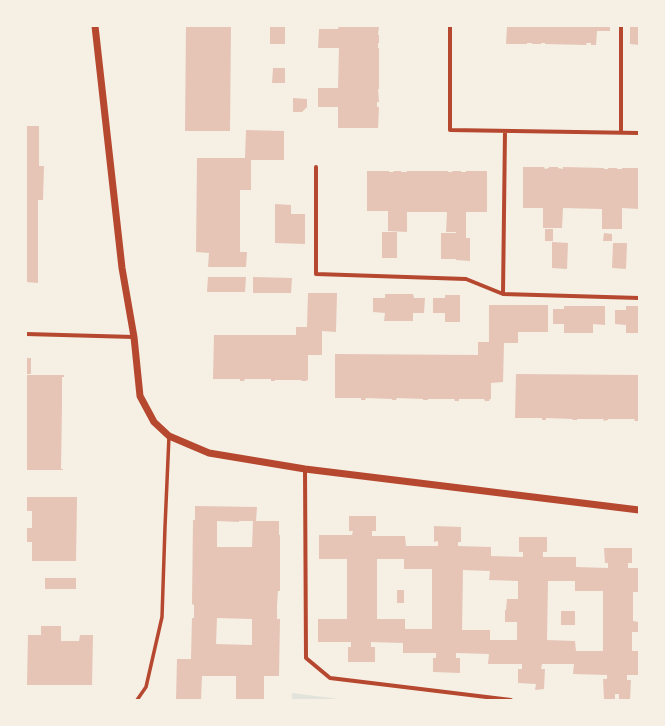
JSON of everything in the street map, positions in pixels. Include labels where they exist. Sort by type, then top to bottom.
[{"type":"street","points":[[95,26],[122,268],[134,338],[140,396],[154,422],[169,436],[209,453],[305,469],[639,510]]},
{"type":"street","points":[[450,26],[450,130],[639,132]]},
{"type":"street","points":[[621,26],[621,132]]},
{"type":"street","points":[[503,294],[505,131]]},
{"type":"street","points":[[316,167],[316,274],[466,279],[503,294],[639,298]]},
{"type":"street","points":[[26,334],[134,338]]},
{"type":"street","points":[[137,700],[146,687],[162,617],[169,436]]},
{"type":"street","points":[[305,469],[306,658],[330,678],[510,700]]},
{"type":"shaded area","points":[[292,693],[347,700],[292,700]]},
{"type":"building","points":[[186,26],[231,26],[230,131],[185,131]]},
{"type":"building","points":[[270,26],[285,26],[285,44],[270,44]]},
{"type":"building","points":[[339,26],[379,26],[379,102],[377,102],[377,107],[379,107],[378,128],[338,128],[338,107],[318,107],[318,88],[338,88],[339,48],[318,48],[319,29],[338,29]]},
{"type":"building","points":[[502,26],[610,26],[610,31],[597,31],[596,45],[591,45],[591,43],[586,43],[587,45],[545,43],[506,44],[507,27]]},
{"type":"building","points":[[630,26],[639,26],[639,45],[630,44]]},
{"type":"building","points":[[273,68],[285,68],[285,83],[272,83]]},
{"type":"building","points":[[293,98],[307,99],[307,107],[302,112],[293,112]]},
{"type":"building","points":[[26,126],[39,126],[39,166],[44,166],[43,200],[38,200],[38,283],[26,282]]},
{"type":"building","points":[[246,130],[284,131],[284,160],[251,160],[251,190],[240,190],[240,252],[247,252],[246,267],[208,267],[209,253],[196,252],[197,158],[245,158]]},
{"type":"building","points":[[523,167],[544,167],[545,169],[549,167],[558,167],[563,169],[563,167],[604,169],[639,168],[639,209],[622,208],[622,229],[602,229],[602,209],[563,208],[562,228],[543,228],[543,208],[523,208]]},
{"type":"building","points":[[367,171],[487,171],[487,212],[466,212],[466,238],[470,238],[470,261],[441,259],[441,233],[456,233],[446,232],[447,212],[407,212],[407,232],[388,231],[388,211],[367,211]]},
{"type":"building","points":[[275,204],[291,205],[291,214],[305,214],[305,244],[275,243]]},
{"type":"building","points":[[545,229],[553,229],[553,241],[545,241]]},
{"type":"building","points":[[382,232],[397,232],[397,258],[382,258]]},
{"type":"building","points":[[604,233],[612,234],[612,241],[603,241]]},
{"type":"building","points":[[552,242],[568,243],[567,269],[552,268]]},
{"type":"building","points":[[613,243],[627,243],[626,269],[612,268]]},
{"type":"building","points":[[208,277],[246,277],[245,292],[207,292]]},
{"type":"building","points":[[253,277],[292,278],[291,293],[253,293]]},
{"type":"building","points":[[308,293],[337,293],[336,332],[322,331],[322,355],[308,355],[307,381],[245,379],[244,381],[240,381],[240,379],[213,379],[214,335],[296,335],[296,327],[307,327]]},
{"type":"building","points":[[385,294],[413,294],[414,298],[425,298],[424,313],[413,313],[413,321],[384,321],[385,313],[373,312],[373,298],[385,298]]},
{"type":"building","points":[[445,295],[460,295],[460,322],[445,322],[445,313],[433,313],[433,298],[445,298]]},
{"type":"building","points":[[489,305],[548,305],[548,332],[518,332],[518,343],[504,343],[503,382],[491,383],[491,399],[489,401],[485,401],[484,399],[459,399],[459,401],[455,401],[454,399],[423,400],[397,398],[396,400],[392,400],[366,398],[365,400],[361,400],[361,398],[335,398],[335,354],[478,355],[478,342],[489,342]]},
{"type":"building","points":[[564,306],[605,306],[605,325],[593,324],[593,333],[564,333],[564,324],[553,324],[553,309],[564,309]]},
{"type":"building","points":[[626,306],[639,306],[639,333],[626,333],[626,325],[615,324],[615,310],[626,310]]},
{"type":"building","points":[[26,358],[31,358],[31,374],[26,374]]},
{"type":"building","points":[[516,374],[639,375],[639,421],[634,421],[635,419],[608,419],[603,421],[604,419],[573,420],[546,418],[546,420],[542,420],[542,418],[515,418]]},
{"type":"building","points":[[26,375],[64,375],[64,377],[62,377],[61,469],[63,470],[26,470]]},
{"type":"building","points":[[26,497],[77,497],[76,561],[32,561],[32,542],[26,542],[26,528],[32,528],[32,511],[26,511]]},
{"type":"building","points":[[195,506],[257,507],[256,521],[279,521],[280,591],[278,591],[277,619],[280,619],[279,676],[264,676],[264,700],[236,700],[236,676],[202,676],[201,700],[176,700],[177,659],[191,659],[192,618],[194,618],[194,605],[192,604],[193,520],[195,520]],"holes":[[[217,521],[253,521],[252,547],[217,547]],[[217,618],[252,619],[252,645],[216,644]]]},
{"type":"building","points":[[349,516],[376,516],[376,531],[372,531],[372,536],[405,536],[406,546],[438,546],[438,541],[434,542],[434,526],[461,527],[461,542],[458,542],[458,546],[491,547],[491,556],[523,557],[523,552],[519,552],[519,537],[547,537],[547,552],[543,552],[543,557],[576,557],[576,567],[608,568],[608,563],[605,563],[604,548],[632,548],[632,563],[628,563],[628,568],[639,568],[639,592],[633,592],[633,621],[639,622],[639,632],[632,632],[632,651],[639,651],[639,675],[627,675],[627,680],[631,680],[630,700],[619,700],[619,694],[615,694],[615,700],[604,699],[603,679],[607,679],[607,675],[573,674],[574,664],[542,664],[541,669],[545,669],[544,689],[535,690],[536,684],[518,683],[518,669],[522,669],[522,664],[488,664],[489,654],[456,653],[456,658],[460,658],[460,673],[433,672],[433,658],[436,658],[436,653],[403,653],[403,643],[371,642],[371,647],[375,647],[375,662],[348,662],[348,647],[351,647],[351,642],[318,642],[318,619],[347,619],[347,559],[319,559],[319,535],[352,535],[353,531],[349,531]],"holes":[[[377,559],[404,559],[404,569],[432,569],[432,629],[405,629],[405,619],[377,619]],[[463,570],[490,571],[489,580],[518,581],[518,599],[507,599],[505,610],[505,622],[517,622],[517,640],[490,640],[490,630],[462,630]],[[548,581],[575,581],[575,591],[603,591],[603,651],[576,651],[575,641],[547,640]]]},
{"type":"building","points":[[45,578],[76,578],[76,589],[45,589]]},
{"type":"building","points":[[397,590],[404,590],[404,603],[397,603]]},
{"type":"building","points":[[561,611],[575,611],[575,625],[561,625]]},
{"type":"building","points":[[41,626],[61,626],[61,641],[79,641],[80,635],[93,635],[92,685],[27,685],[28,635],[41,635]]}]
